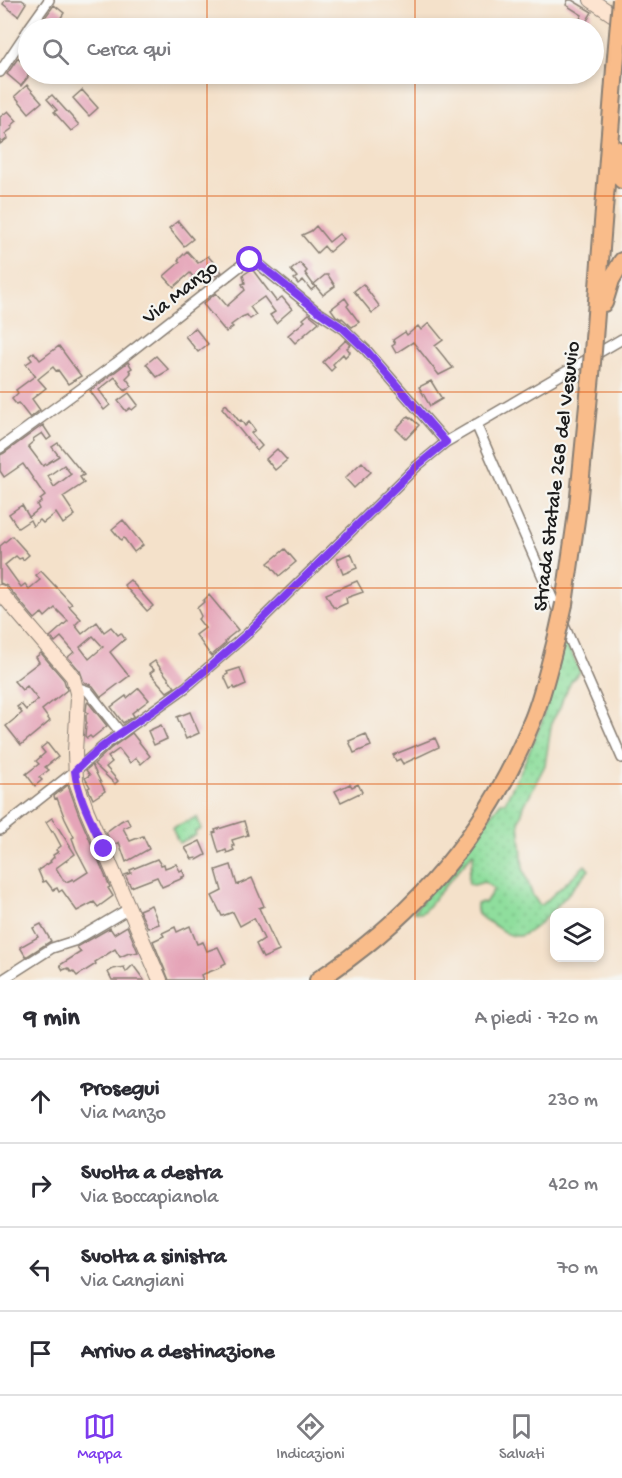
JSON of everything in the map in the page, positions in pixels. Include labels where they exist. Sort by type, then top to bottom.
[{"type":"highway","name":"Strada Statale 268 del Vesuvio","points":[[318,980],[393,923],[438,878],[482,820],[502,785],[532,720],[545,684],[564,604],[578,506],[591,375],[621,0]]},
{"type":"highway","points":[[615,68],[619,102],[617,164],[622,180]]},
{"type":"highway","points":[[594,339],[602,317],[605,296],[622,261]]},
{"type":"street","points":[[37,18],[49,0]]},
{"type":"street","points":[[591,0],[622,21]]},
{"type":"street","points":[[0,72],[18,45]]},
{"type":"street","name":"Via Manzo","points":[[0,448],[250,260],[255,261],[292,292],[356,339],[446,442]]},
{"type":"street","points":[[0,830],[121,733],[186,687],[247,634],[417,466],[446,442],[622,339]]},
{"type":"street","points":[[476,424],[622,758]]},
{"type":"street","points":[[0,592],[73,677],[78,697],[75,723],[76,782],[160,980]]},
{"type":"street","points":[[76,687],[88,692],[121,733]]},
{"type":"street","points":[[3,980],[52,948],[74,941],[130,908]]},
{"type":"green space","points":[[565,638],[580,672],[572,680],[552,721],[545,765],[524,806],[519,822],[523,868],[532,894],[539,905],[542,905],[585,865],[589,870],[554,908],[550,908],[550,913],[544,919],[534,928],[517,936],[504,932],[478,914],[477,904],[485,903],[494,889],[484,882],[469,884],[468,876],[473,853],[424,911],[413,912],[501,802],[505,802],[542,721]]},
{"type":"green space","points":[[197,817],[201,829],[195,832],[196,835],[179,843],[172,828]]},
{"type":"building","points":[[5,0],[22,0],[26,3],[18,16],[3,4]]},
{"type":"building","points":[[568,0],[572,0],[592,12],[588,18],[580,18],[582,15],[566,5]]},
{"type":"building","points":[[54,5],[64,13],[61,18],[45,18]]},
{"type":"building","points":[[18,58],[18,83],[7,74]]},
{"type":"building","points":[[27,85],[42,102],[29,113],[15,96]]},
{"type":"building","points":[[82,90],[98,108],[89,116],[73,98]]},
{"type":"building","points":[[52,95],[79,125],[71,131],[54,112],[57,110],[47,99]]},
{"type":"building","points":[[8,111],[17,121],[11,126],[13,128],[5,134],[8,138],[0,144],[0,117]]},
{"type":"building","points":[[178,221],[193,239],[184,246],[169,228]]},
{"type":"building","points":[[316,226],[329,242],[339,234],[344,239],[329,252],[324,246],[317,253],[302,235]]},
{"type":"building","points":[[187,251],[198,263],[208,256],[222,272],[216,276],[208,269],[195,279],[190,273],[174,287],[164,276],[180,262],[178,260]]},
{"type":"building","points":[[300,263],[315,287],[311,290],[303,280],[298,284],[294,279],[297,277],[291,270]]},
{"type":"building","points":[[252,269],[276,301],[282,297],[292,309],[276,323],[270,315],[275,312],[264,297],[250,307],[256,315],[250,319],[247,315],[242,317],[226,332],[203,304],[216,293],[227,306],[245,290],[242,284],[245,283],[243,275]]},
{"type":"building","points":[[328,275],[335,286],[323,295],[314,284]]},
{"type":"building","points":[[363,284],[380,307],[372,313],[354,291]]},
{"type":"building","points":[[345,298],[349,304],[347,306],[359,322],[352,327],[336,316],[331,309]]},
{"type":"building","points":[[309,314],[319,322],[295,343],[288,335],[305,321],[303,319]]},
{"type":"building","points":[[429,323],[443,340],[435,346],[453,368],[439,375],[413,342],[396,353],[392,346],[395,344],[393,340],[405,332],[407,335],[418,326],[421,330]]},
{"type":"building","points":[[195,328],[208,344],[198,352],[185,336]]},
{"type":"building","points":[[346,340],[351,345],[347,348],[350,352],[345,357],[343,354],[333,364],[335,367],[331,371],[323,362]]},
{"type":"building","points":[[59,346],[81,376],[68,384],[53,367],[38,379],[46,388],[32,399],[40,410],[30,418],[12,399],[18,393],[16,390],[36,377],[26,364],[32,360],[29,356],[34,352],[40,360]]},
{"type":"building","points":[[156,356],[169,370],[157,377],[146,364]]},
{"type":"building","points":[[128,362],[132,368],[126,378],[132,386],[125,391],[115,377],[99,390],[110,405],[104,410],[90,391]]},
{"type":"building","points":[[431,381],[442,399],[430,406],[419,387]]},
{"type":"building","points":[[129,393],[138,405],[126,411],[118,401]]},
{"type":"building","points":[[226,404],[239,421],[241,420],[245,426],[249,422],[255,430],[251,433],[262,446],[257,451],[222,408]]},
{"type":"building","points":[[408,416],[419,425],[406,439],[396,429]]},
{"type":"building","points":[[43,425],[51,437],[47,440],[42,433],[28,446],[43,466],[59,456],[52,447],[58,443],[84,475],[80,477],[84,483],[63,497],[75,515],[63,524],[56,513],[43,523],[40,520],[33,526],[30,520],[18,528],[9,514],[22,505],[29,517],[39,509],[37,505],[45,496],[23,464],[4,477],[0,471],[0,455]],"holes":[[[64,465],[71,474],[54,487],[48,476]]]},
{"type":"building","points":[[277,449],[287,460],[275,470],[266,459]]},
{"type":"building","points":[[362,462],[371,472],[354,488],[345,478]]},
{"type":"building","points":[[123,520],[143,545],[134,552],[124,538],[121,540],[112,529]]},
{"type":"building","points":[[12,536],[29,555],[23,560],[16,556],[5,565],[21,587],[25,584],[29,589],[40,580],[36,575],[41,571],[72,604],[69,606],[81,619],[75,625],[82,634],[97,622],[104,632],[111,627],[118,635],[121,633],[125,639],[110,652],[129,676],[101,697],[93,686],[84,682],[80,671],[68,657],[74,652],[61,637],[55,642],[50,637],[68,621],[55,608],[45,617],[42,613],[35,619],[7,586],[0,583],[0,546]],"holes":[[[93,636],[103,647],[89,659],[80,647]]]},
{"type":"building","points":[[285,549],[296,562],[279,576],[268,563]]},
{"type":"building","points":[[351,553],[357,568],[343,574],[337,559]]},
{"type":"building","points":[[130,580],[153,606],[147,611],[124,585]]},
{"type":"building","points":[[357,581],[363,592],[346,598],[347,603],[333,607],[326,594]]},
{"type":"building","points":[[209,595],[238,630],[211,656],[196,635],[205,628],[198,619],[201,616],[197,608]]},
{"type":"building","points":[[41,653],[64,680],[67,690],[42,710],[50,721],[21,745],[6,726],[22,713],[17,707],[21,704],[26,710],[38,700],[27,686],[22,690],[14,681],[39,662],[36,657]]},
{"type":"building","points":[[155,661],[175,687],[167,692],[150,673],[154,670],[149,665]]},
{"type":"building","points":[[240,668],[246,684],[230,689],[224,676],[228,674],[227,672]]},
{"type":"building","points":[[139,688],[149,700],[132,713],[134,716],[123,723],[111,707]]},
{"type":"building","points":[[88,702],[107,726],[92,738],[85,736]]},
{"type":"building","points":[[190,712],[199,733],[186,739],[177,717]]},
{"type":"building","points":[[161,725],[167,739],[154,745],[148,731]]},
{"type":"building","points":[[132,733],[150,756],[141,764],[136,758],[130,763],[119,749],[108,757],[112,762],[106,767],[118,781],[115,784],[94,764]]},
{"type":"building","points":[[366,734],[371,746],[354,753],[349,741]]},
{"type":"building","points":[[435,738],[439,747],[403,764],[400,759],[396,761],[393,755]]},
{"type":"building","points":[[47,743],[58,757],[45,767],[49,770],[39,777],[42,780],[35,786],[26,774],[39,764],[36,761],[45,753],[41,748]]},
{"type":"building","points":[[92,765],[105,791],[93,799],[85,778],[90,775],[86,770]]},
{"type":"building","points":[[350,784],[352,787],[358,784],[362,792],[341,802],[335,791]]},
{"type":"building","points":[[68,785],[113,896],[98,907],[94,902],[77,911],[62,890],[59,892],[57,888],[53,890],[46,881],[43,882],[38,870],[51,862],[53,855],[58,852],[56,850],[61,846],[46,822],[52,818],[75,854],[56,868],[62,878],[66,882],[73,879],[74,881],[88,872],[76,849],[72,838],[74,837],[57,798],[55,799],[54,796]]},
{"type":"building","points":[[127,818],[130,825],[123,828],[130,841],[143,836],[149,849],[126,862],[119,842],[112,846],[106,832]]},
{"type":"building","points":[[244,821],[248,835],[232,840],[234,850],[219,853],[213,833],[216,832],[215,830]]},
{"type":"building","points":[[200,841],[206,855],[197,860],[192,859],[185,848]]},
{"type":"building","points":[[157,859],[161,865],[164,864],[165,868],[176,864],[185,876],[162,887],[157,877],[131,887],[125,875],[131,873],[130,870]]},
{"type":"building","points":[[231,865],[237,885],[252,878],[264,906],[259,908],[279,951],[263,958],[256,944],[264,939],[254,918],[240,926],[233,912],[222,916],[212,896],[222,891],[216,870]]},
{"type":"building","points":[[151,905],[159,924],[148,928],[139,910]]},
{"type":"building","points":[[41,924],[51,941],[26,957],[20,947],[38,937],[33,928]]},
{"type":"building","points":[[127,926],[138,952],[120,957],[115,949],[77,976],[68,968],[63,970],[60,965],[81,952],[77,947],[110,928],[114,934]]},
{"type":"building","points":[[190,926],[197,944],[203,942],[207,951],[218,947],[226,963],[222,967],[201,975],[203,980],[169,980],[153,941],[164,936],[162,933],[175,927],[177,932]]},
{"type":"building","points":[[133,965],[144,980],[112,980],[108,972],[124,967],[126,972]]},
{"type":"route","points":[[104,849],[76,782],[75,771],[129,726],[186,687],[247,634],[417,466],[446,442],[356,339],[255,261],[250,260]]}]
